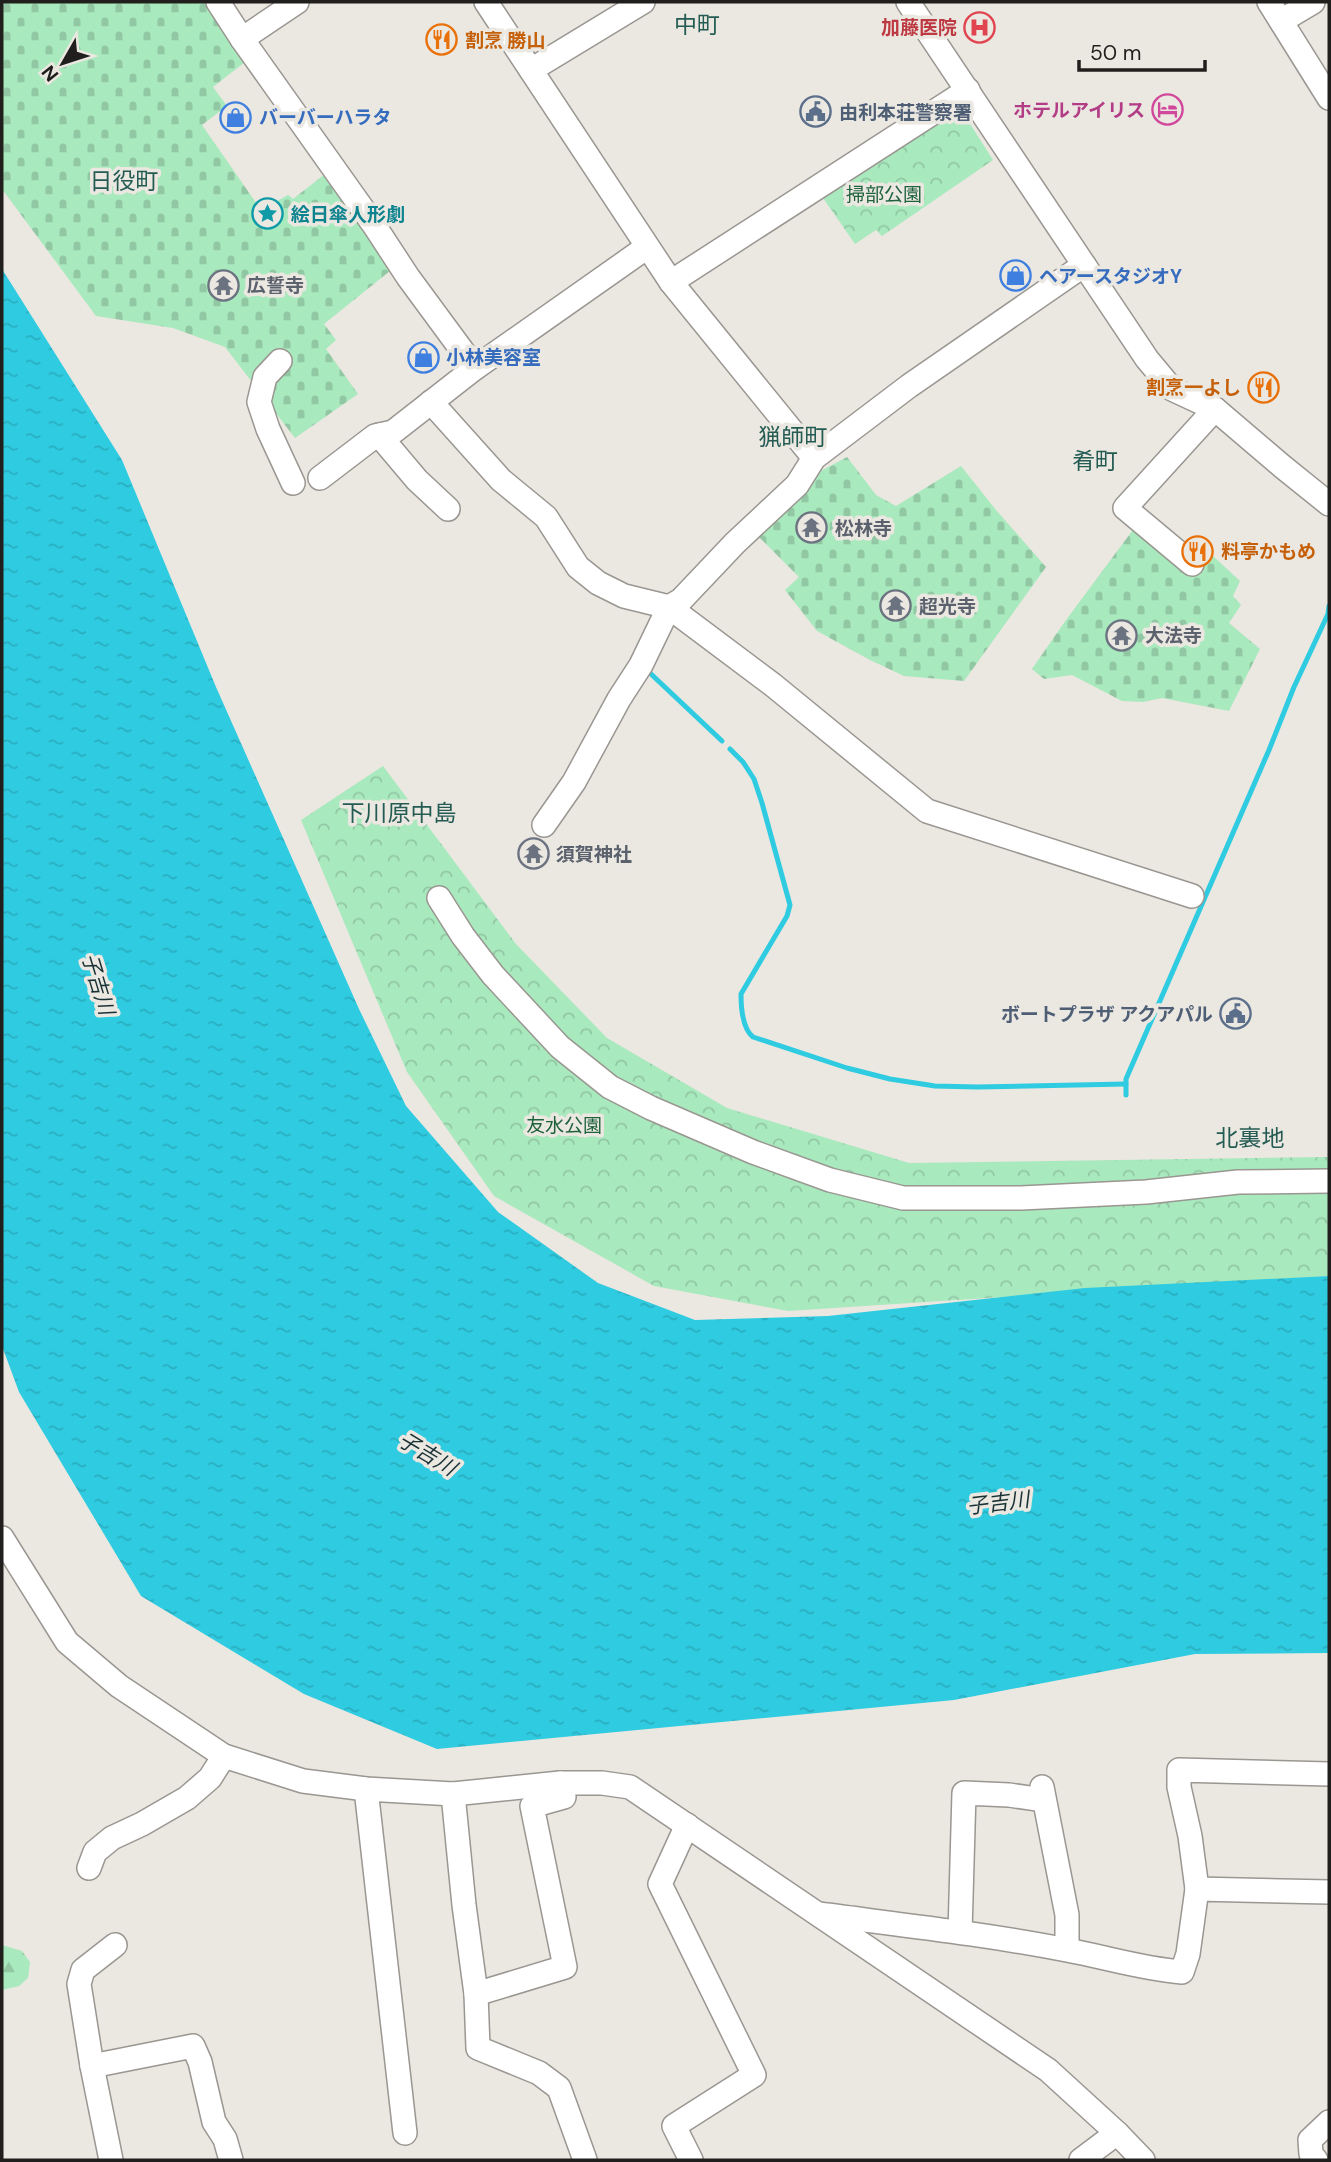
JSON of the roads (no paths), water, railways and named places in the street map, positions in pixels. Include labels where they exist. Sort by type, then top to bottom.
[{"type":"street","points":[[218,2],[408,277],[475,368]]},
{"type":"street","points":[[242,39],[297,2]]},
{"type":"street","points":[[486,2],[671,282],[814,458]]},
{"type":"street","points":[[531,69],[643,2]]},
{"type":"street","points":[[908,2],[1147,359],[1172,389],[1216,409],[1329,504]]},
{"type":"street","points":[[1314,2],[1275,12],[1329,98]]},
{"type":"street","points":[[671,282],[968,90]]},
{"type":"street","points":[[320,478],[379,435],[393,432],[475,368],[647,247]]},
{"type":"street","points":[[544,825],[574,782],[641,664],[669,607],[681,600],[735,542],[797,485],[814,458],[909,386],[1084,265]]},
{"type":"street","points":[[279,361],[265,377],[259,402],[293,484]]},
{"type":"street","points":[[431,402],[501,480],[546,517],[578,567],[598,583],[624,596],[669,607],[773,684],[927,811],[1192,896]]},
{"type":"street","points":[[1192,565],[1125,508],[1216,409]]},
{"type":"street","points":[[379,435],[417,480],[449,509]]},
{"type":"street","points":[[439,898],[463,936],[493,975],[560,1047],[610,1087],[651,1108],[753,1152],[830,1180],[904,1198],[1066,1196],[1146,1192],[1238,1182],[1329,1181]]},
{"type":"street","points":[[2,1538],[67,1642],[119,1686],[224,1756],[303,1781],[366,1789],[453,1794],[560,1783],[602,1783],[630,1787],[1048,2070],[1143,2160]]},
{"type":"street","points":[[89,1868],[95,1852],[112,1838],[142,1824],[195,1792],[211,1778],[224,1756]]},
{"type":"street","points":[[814,1914],[960,1932],[1067,1950],[1156,1970],[1182,1972],[1188,1954],[1197,1889],[1190,1836],[1179,1787],[1179,1770],[1329,1773]]},
{"type":"street","points":[[476,1994],[565,1967],[532,1806],[564,1797],[560,1783]]},
{"type":"street","points":[[366,1789],[405,2133]]},
{"type":"street","points":[[960,1932],[964,1793],[1009,1795],[1042,1792],[1067,1915],[1067,1950]]},
{"type":"street","points":[[453,1794],[476,1994],[478,2048],[539,2073],[559,2088],[585,2160]]},
{"type":"street","points":[[687,1825],[660,1884],[754,2075],[674,2126],[691,2160]]},
{"type":"street","points":[[1197,1889],[1329,1892]]},
{"type":"street","points":[[111,2160],[79,1984],[83,1970],[115,1945]]},
{"type":"street","points":[[92,2066],[193,2046],[200,2062],[214,2122],[225,2139],[231,2160]]},
{"type":"street","points":[[1316,2160],[1311,2154],[1310,2140],[1329,2122]]},
{"type":"street","points":[[1081,2160],[1117,2133]]},
{"type":"water","name":"子吉川","points":[[2,269],[122,460],[216,687],[359,1009],[406,1106],[498,1212],[598,1283],[695,1320],[828,1316],[1085,1288],[1329,1276],[1329,1653],[1195,1654],[954,1700],[437,1749],[304,1694],[141,1596],[19,1392],[2,1346]]},
{"type":"waterway","points":[[1126,1095],[1126,1079],[1328,614],[1329,606]]},
{"type":"waterway","points":[[651,674],[722,741]]},
{"type":"waterway","points":[[730,749],[754,779],[790,905],[787,916],[741,994],[744,1023],[753,1037],[847,1068],[890,1079],[935,1086],[1126,1084]]},
{"type":"place","name":"加藤医院","points":[[980,27]]},
{"type":"place","name":"割烹 勝山","points":[[442,40]]},
{"type":"place","name":"ホテルアイリス","points":[[1168,110]]},
{"type":"place","name":"由利本荘警察署","points":[[816,112]]},
{"type":"place","name":"バーバーハラタ","points":[[236,117]]},
{"type":"place","name":"絵日傘人形劇","points":[[268,214]]},
{"type":"place","name":"ヘアースタジオY","points":[[1016,276]]},
{"type":"place","name":"広誓寺","points":[[224,285]]},
{"type":"place","name":"小林美容室","points":[[423,357]]},
{"type":"place","name":"割烹一よし","points":[[1264,387]]},
{"type":"place","name":"松林寺","points":[[812,528]]},
{"type":"place","name":"料亭かもめ","points":[[1198,551]]},
{"type":"place","name":"超光寺","points":[[896,606]]},
{"type":"place","name":"大法寺","points":[[1122,635]]},
{"type":"place","name":"須賀神社","points":[[533,854]]},
{"type":"place","name":"ボートプラザ アクアパル","points":[[1236,1014]]},
{"type":"district","name":"中町","points":[[697,25]]},
{"type":"district","name":"日役町","points":[[124,181]]},
{"type":"district","name":"猟師町","points":[[793,437]]},
{"type":"district","name":"肴町","points":[[1095,461]]},
{"type":"district","name":"下川原中島","points":[[399,813]]},
{"type":"district","name":"北裏地","points":[[1250,1138]]},
{"type":"park label","name":"掃部公園","points":[[884,194]]},
{"type":"park label","name":"友水公園","points":[[564,1125]]}]
